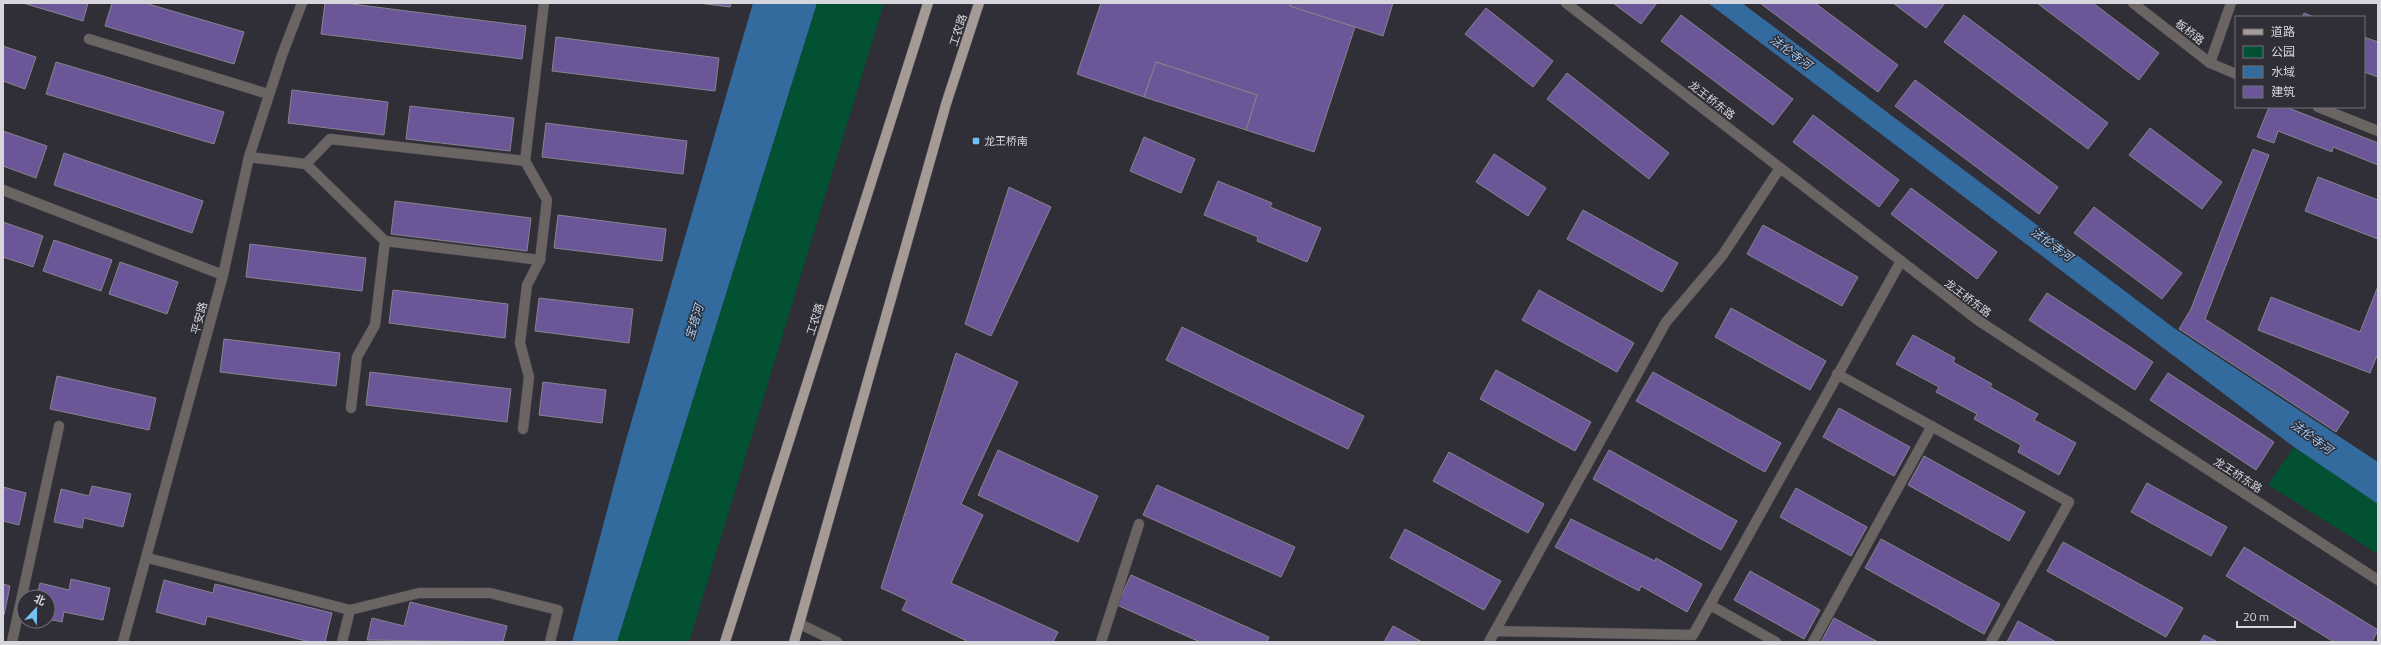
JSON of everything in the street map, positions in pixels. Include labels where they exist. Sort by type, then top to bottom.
[{"type":"main road","name":"工农路","points":[[725,642],[928,3]]},
{"type":"main road","name":"工农路","points":[[794,642],[946,104],[979,3]]},
{"type":"street","name":"平安路","points":[[124,642],[148,558],[223,275],[249,157],[268,94],[302,3]]},
{"type":"street","points":[[523,429],[530,377],[520,343],[527,285],[540,260],[547,200],[525,161],[544,3]]},
{"type":"street","name":"龙王桥东路","points":[[1566,3],[1979,321],[2378,580]]},
{"type":"street","name":"板桥路","points":[[2133,3],[2210,63],[2235,74]]},
{"type":"street","points":[[2210,63],[2231,3]]},
{"type":"street","points":[[89,39],[268,94]]},
{"type":"street","points":[[2320,108],[2378,131]]},
{"type":"street","points":[[306,164],[330,139],[525,161]]},
{"type":"street","points":[[249,157],[306,164],[385,241],[540,260]]},
{"type":"street","points":[[1489,642],[1666,322],[1722,256],[1780,168]]},
{"type":"street","points":[[3,190],[223,275]]},
{"type":"street","points":[[351,408],[358,357],[375,325],[385,241]]},
{"type":"street","points":[[1495,631],[1644,638],[1693,635],[1901,261]]},
{"type":"street","points":[[1837,374],[2069,502],[1991,642]]},
{"type":"street","points":[[12,642],[59,426]]},
{"type":"street","points":[[1813,642],[1932,426]]},
{"type":"street","points":[[1101,642],[1139,524]]},
{"type":"street","points":[[148,558],[350,610],[419,593],[490,593],[558,610],[550,642]]},
{"type":"street","points":[[1710,605],[1776,642]]},
{"type":"street","points":[[342,642],[350,610]]},
{"type":"street","points":[[800,624],[837,642]]},
{"type":"green space","points":[[817,3],[884,3],[689,642],[617,642]]},
{"type":"green space","points":[[2294,447],[2378,504],[2378,554],[2268,485]]},
{"type":"water","name":"宝塔河","points":[[753,3],[817,3],[617,642],[572,642],[624,447]]},
{"type":"water","name":"法伦寺河","points":[[1708,3],[1742,3],[2174,328],[2378,462],[2378,504],[2294,447]]},
{"type":"building","points":[[23,3],[88,3],[83,21]]},
{"type":"building","points":[[112,3],[145,3],[244,32],[234,64],[105,26]]},
{"type":"building","points":[[325,3],[344,3],[526,26],[522,59],[321,34]]},
{"type":"building","points":[[698,3],[731,3],[730,7]]},
{"type":"building","points":[[1101,3],[1290,3],[1290,6],[1355,27],[1314,152],[1246,130],[1257,95],[1156,62],[1144,97],[1077,74]]},
{"type":"building","points":[[1290,3],[1393,3],[1383,36],[1290,6]]},
{"type":"building","points":[[1613,3],[1657,3],[1641,24]]},
{"type":"building","points":[[1760,3],[1815,3],[1898,65],[1878,92]]},
{"type":"building","points":[[1893,3],[1945,3],[1926,28]]},
{"type":"building","points":[[2037,3],[2093,3],[2159,53],[2139,80]]},
{"type":"building","points":[[1486,8],[1553,61],[1533,87],[1465,34]]},
{"type":"building","points":[[2304,13],[2312,16],[2302,16]]},
{"type":"building","points":[[1681,15],[1793,99],[1773,125],[1661,41]]},
{"type":"building","points":[[1964,15],[2108,123],[2088,149],[1944,42]]},
{"type":"building","points":[[556,37],[719,58],[715,91],[552,71]]},
{"type":"building","points":[[2365,37],[2378,42],[2378,77],[2365,72]]},
{"type":"building","points":[[3,46],[36,57],[25,89],[3,81]]},
{"type":"building","points":[[56,62],[224,112],[214,144],[46,94]]},
{"type":"building","points":[[1156,62],[1257,95],[1246,130],[1144,97]]},
{"type":"building","points":[[1567,73],[1669,153],[1649,179],[1547,99]]},
{"type":"building","points":[[1915,80],[2058,187],[2039,214],[1895,106]]},
{"type":"building","points":[[292,90],[388,102],[384,135],[288,123]]},
{"type":"building","points":[[410,106],[514,118],[510,151],[406,139]]},
{"type":"building","points":[[2269,108],[2289,108],[2378,143],[2378,165],[2333,147],[2332,152],[2278,131],[2274,143],[2257,137]]},
{"type":"building","points":[[1813,115],[1899,180],[1879,207],[1793,142]]},
{"type":"building","points":[[546,123],[687,141],[683,174],[542,157]]},
{"type":"building","points":[[2150,128],[2222,182],[2202,209],[2129,155]]},
{"type":"building","points":[[3,131],[47,146],[36,178],[3,166]]},
{"type":"building","points":[[1144,137],[1195,159],[1181,193],[1130,171]]},
{"type":"building","points":[[2253,149],[2269,155],[2205,319],[2349,412],[2336,432],[2179,329],[2191,309]]},
{"type":"building","points":[[64,153],[203,201],[192,233],[54,185]]},
{"type":"building","points":[[1494,154],[1546,188],[1528,216],[1476,182]]},
{"type":"building","points":[[2318,177],[2378,200],[2378,239],[2305,211]]},
{"type":"building","points":[[1218,181],[1272,203],[1270,207],[1321,228],[1307,262],[1257,241],[1258,237],[1204,215]]},
{"type":"building","points":[[1009,187],[1051,207],[991,336],[965,324]]},
{"type":"building","points":[[1911,188],[1997,252],[1977,279],[1891,214]]},
{"type":"building","points":[[395,201],[531,218],[527,251],[391,234]]},
{"type":"building","points":[[2094,207],[2182,273],[2162,299],[2074,233]]},
{"type":"building","points":[[1583,210],[1678,263],[1662,292],[1567,239]]},
{"type":"building","points":[[558,215],[666,229],[662,261],[554,248]]},
{"type":"building","points":[[3,222],[43,236],[33,267],[3,257]]},
{"type":"building","points":[[1763,225],[1858,277],[1842,306],[1747,254]]},
{"type":"building","points":[[54,240],[112,260],[101,291],[43,271]]},
{"type":"building","points":[[250,244],[366,258],[362,291],[246,277]]},
{"type":"building","points":[[120,262],[178,282],[167,314],[109,294]]},
{"type":"building","points":[[2378,286],[2378,353],[2370,373],[2258,330],[2271,297],[2360,332]]},
{"type":"building","points":[[393,290],[508,304],[505,338],[389,323]]},
{"type":"building","points":[[1539,290],[1634,343],[1617,372],[1522,320]]},
{"type":"building","points":[[2047,293],[2153,362],[2135,390],[2029,320]]},
{"type":"building","points":[[539,298],[633,309],[629,343],[535,331]]},
{"type":"building","points":[[1731,308],[1826,361],[1810,390],[1715,337]]},
{"type":"building","points":[[1182,327],[1364,416],[1348,449],[1166,360]]},
{"type":"building","points":[[1913,335],[1955,358],[1953,362],[1992,384],[1990,387],[2038,414],[2034,420],[2076,443],[2059,475],[2018,452],[2021,445],[1974,419],[1977,414],[1936,392],[1939,387],[1896,364]]},
{"type":"building","points":[[224,339],[340,353],[336,386],[220,372]]},
{"type":"building","points":[[956,353],[1018,382],[961,504],[983,515],[951,583],[1058,632],[1053,642],[969,642],[902,610],[907,600],[881,588]]},
{"type":"building","points":[[1496,370],[1591,422],[1575,451],[1480,399]]},
{"type":"building","points":[[370,372],[511,389],[507,422],[366,405]]},
{"type":"building","points":[[1653,372],[1781,443],[1765,472],[1636,401]]},
{"type":"building","points":[[2168,373],[2274,442],[2256,470],[2150,400]]},
{"type":"building","points":[[57,376],[156,398],[149,430],[50,409]]},
{"type":"building","points":[[543,382],[606,390],[602,423],[539,415]]},
{"type":"building","points":[[1839,408],[1910,447],[1894,476],[1823,437]]},
{"type":"building","points":[[998,450],[1098,496],[1078,542],[978,495]]},
{"type":"building","points":[[1609,450],[1737,521],[1721,550],[1593,479]]},
{"type":"building","points":[[1449,452],[1544,504],[1528,533],[1433,481]]},
{"type":"building","points":[[1924,456],[2025,512],[2009,541],[1908,485]]},
{"type":"building","points":[[2147,483],[2227,527],[2211,556],[2131,512]]},
{"type":"building","points":[[1157,485],[1295,547],[1281,577],[1143,515]]},
{"type":"building","points":[[92,486],[131,494],[123,527],[84,518],[82,528],[54,522],[61,489],[89,496]]},
{"type":"building","points":[[3,487],[26,493],[19,525],[3,521]]},
{"type":"building","points":[[1796,488],[1867,527],[1851,556],[1780,517]]},
{"type":"building","points":[[1571,519],[1655,561],[1656,558],[1702,584],[1687,612],[1641,586],[1639,591],[1555,547]]},
{"type":"building","points":[[1405,529],[1501,581],[1484,610],[1390,558]]},
{"type":"building","points":[[1881,539],[2000,604],[1984,634],[1865,568]]},
{"type":"building","points":[[2063,542],[2183,608],[2166,637],[2047,571]]},
{"type":"building","points":[[2244,547],[2378,630],[2372,642],[2334,642],[2226,576]]},
{"type":"building","points":[[1750,571],[1820,610],[1804,639],[1734,600]]},
{"type":"building","points":[[1131,575],[1269,637],[1267,642],[1200,642],[1117,605]]},
{"type":"building","points":[[71,579],[110,588],[103,620],[64,612],[62,622],[56,621],[56,589],[39,589],[40,583],[69,590]]},
{"type":"building","points":[[164,580],[213,593],[215,584],[332,613],[325,642],[310,642],[207,616],[205,625],[156,612]]},
{"type":"building","points":[[3,584],[10,586],[4,615],[3,615]]},
{"type":"building","points":[[410,602],[507,626],[503,642],[367,640],[372,618],[404,626]]},
{"type":"building","points":[[1834,618],[1878,642],[1821,642]]},
{"type":"building","points":[[2018,621],[2056,642],[2007,642]]},
{"type":"building","points":[[1393,626],[1422,642],[1384,642]]},
{"type":"building","points":[[2204,635],[2218,642],[2200,642]]},
{"type":"place","name":"龙王桥南","points":[[976,141]]}]
